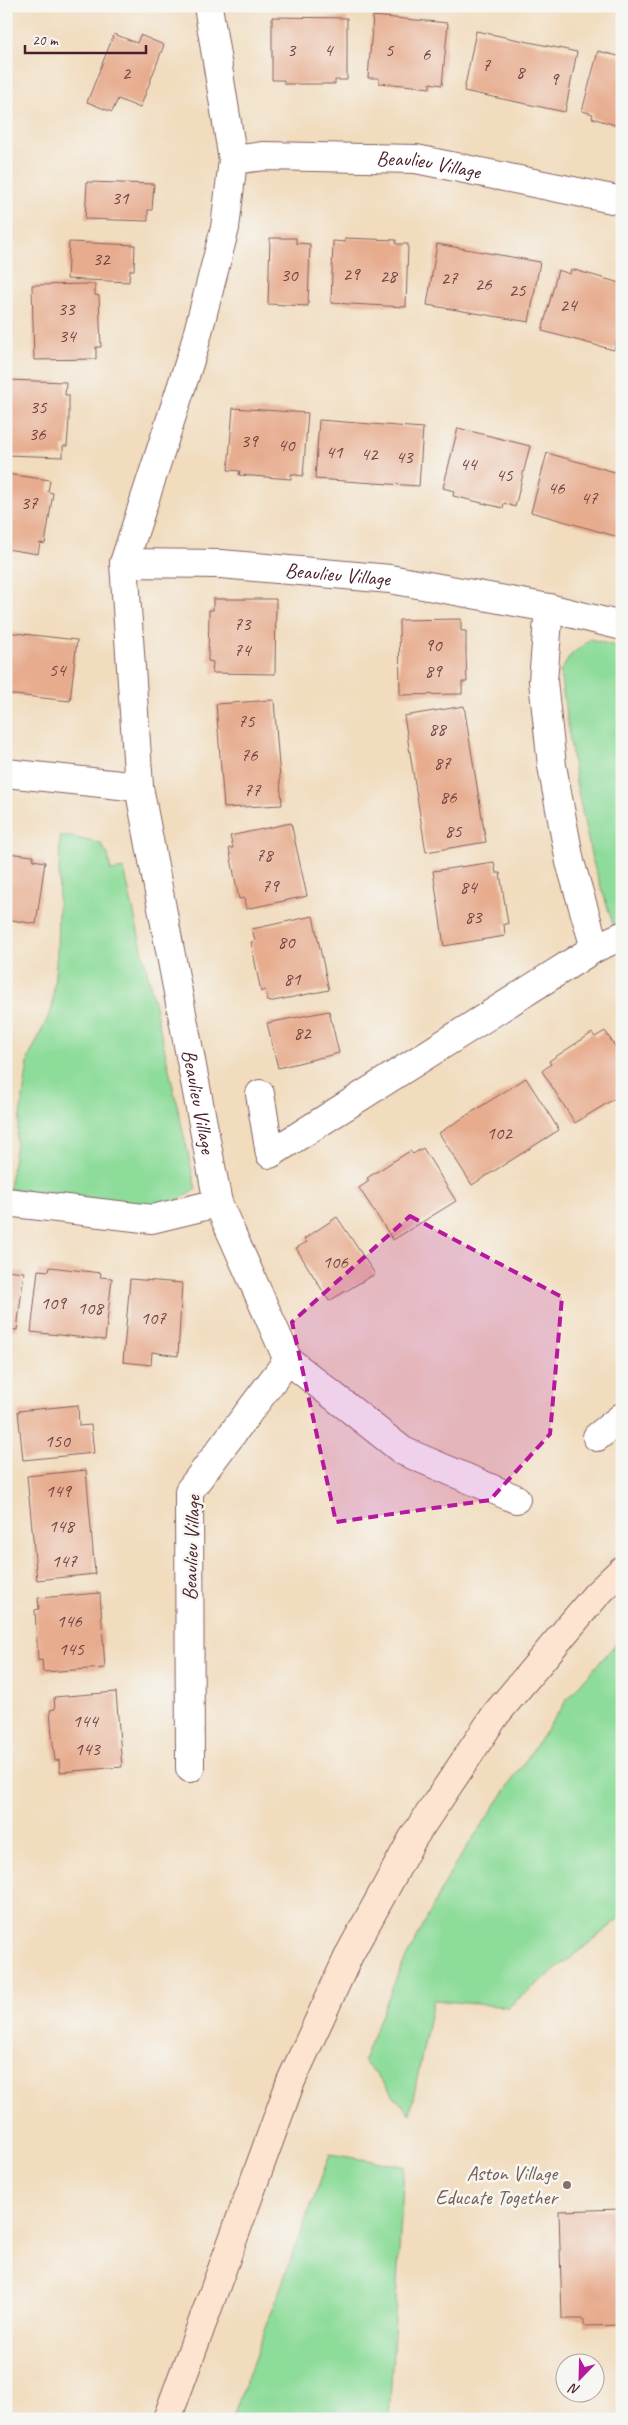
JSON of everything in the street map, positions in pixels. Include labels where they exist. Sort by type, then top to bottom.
[{"type":"street","name":"Beaulieu Village","points":[[190,1768],[189,1492],[288,1360],[218,1203],[139,787],[124,563],[193,351],[225,228],[233,160],[208,6]]},
{"type":"street","name":"Beaulieu Village","points":[[233,160],[264,156],[416,159],[622,201]]},
{"type":"street","name":"Beaulieu Village","points":[[124,563],[220,564],[390,579],[550,608],[622,626]]},
{"type":"street","points":[[550,608],[543,680],[552,766],[570,862],[595,948]]},
{"type":"street","points":[[6,773],[139,787]]},
{"type":"street","points":[[260,1094],[270,1154],[595,948],[622,936]]},
{"type":"street","points":[[6,1202],[152,1219],[184,1213],[218,1203]]},
{"type":"street","points":[[288,1360],[402,1451],[516,1499]]},
{"type":"street","points":[[597,1437],[622,1417]]},
{"type":"street","points":[[167,2419],[291,2081],[350,1953],[414,1838],[496,1714],[596,1595],[622,1570]]},
{"type":"highlighted area","points":[[410,1216],[562,1297],[550,1434],[490,1500],[336,1522],[292,1322]]},
{"type":"green space","points":[[590,639],[622,648],[622,920],[614,927],[592,859],[576,782],[560,672],[571,655]]},
{"type":"green space","points":[[60,836],[68,836],[101,844],[108,855],[111,871],[124,869],[196,1189],[165,1208],[9,1189],[29,1057],[52,1009],[57,952]]},
{"type":"green space","points":[[622,1637],[622,1917],[508,2007],[433,2000],[410,2114],[363,2060],[398,1974],[454,1866],[568,1698]]},
{"type":"green space","points":[[330,2154],[404,2166],[389,2419],[232,2419]]},
{"type":"building","points":[[373,16],[448,23],[442,85],[430,83],[430,88],[379,83],[379,78],[368,78]]},
{"type":"building","points":[[272,17],[347,18],[347,80],[335,80],[335,84],[284,84],[284,80],[272,80]]},
{"type":"building","points":[[476,31],[577,52],[565,112],[464,91]]},
{"type":"building","points":[[114,34],[137,43],[140,35],[164,45],[140,108],[118,99],[112,112],[87,102]]},
{"type":"building","points":[[598,51],[622,57],[622,127],[592,118],[593,114],[582,111]]},
{"type":"building","points":[[87,182],[154,184],[152,210],[148,210],[148,221],[85,219]]},
{"type":"building","points":[[270,238],[296,238],[296,243],[310,244],[308,306],[268,304]]},
{"type":"building","points":[[345,238],[396,240],[396,244],[408,244],[406,307],[331,303],[333,241],[345,242]]},
{"type":"building","points":[[69,242],[135,245],[134,270],[130,270],[129,282],[67,279]]},
{"type":"building","points":[[437,244],[540,262],[529,322],[427,305]]},
{"type":"building","points":[[571,269],[620,283],[622,322],[614,350],[542,331],[558,270],[570,274]]},
{"type":"building","points":[[95,284],[95,295],[99,296],[101,347],[96,347],[96,359],[34,360],[32,285]]},
{"type":"building","points":[[6,380],[66,382],[65,395],[69,395],[69,420],[67,446],[63,446],[63,457],[6,455]]},
{"type":"building","points":[[233,408],[308,413],[303,476],[291,474],[291,479],[239,475],[240,471],[228,470]]},
{"type":"building","points":[[319,420],[423,428],[419,486],[315,479]]},
{"type":"building","points":[[458,428],[530,446],[515,507],[504,503],[503,508],[453,496],[454,491],[443,488]]},
{"type":"building","points":[[547,453],[622,474],[622,538],[531,512]]},
{"type":"building","points":[[6,474],[50,480],[48,492],[53,493],[45,544],[40,543],[38,554],[6,549]]},
{"type":"building","points":[[213,599],[276,599],[275,674],[212,673],[213,662],[208,661],[209,610],[213,610]]},
{"type":"building","points":[[461,619],[461,631],[466,631],[467,682],[462,682],[462,694],[400,695],[399,620]]},
{"type":"building","points":[[6,632],[77,640],[70,701],[6,694]]},
{"type":"building","points":[[274,700],[282,805],[224,808],[216,704]]},
{"type":"building","points":[[464,706],[486,842],[426,852],[404,716]]},
{"type":"building","points":[[291,823],[307,896],[246,909],[244,898],[239,899],[229,848],[233,848],[230,836]]},
{"type":"building","points":[[6,853],[34,856],[33,860],[45,862],[36,924],[6,919]]},
{"type":"building","points":[[494,862],[496,873],[500,873],[508,924],[504,924],[505,936],[444,946],[433,871]]},
{"type":"building","points":[[313,916],[329,990],[268,1002],[265,990],[261,992],[251,942],[255,941],[252,929]]},
{"type":"building","points":[[329,1011],[339,1053],[278,1068],[267,1023]]},
{"type":"building","points":[[605,1031],[622,1057],[622,1094],[575,1123],[542,1071],[551,1064],[549,1061],[592,1033],[595,1037]]},
{"type":"building","points":[[526,1078],[559,1130],[472,1185],[439,1133]]},
{"type":"building","points":[[423,1148],[456,1201],[393,1240],[359,1188],[369,1181],[367,1178],[389,1164],[410,1151],[413,1154]]},
{"type":"building","points":[[337,1217],[375,1274],[329,1301],[296,1248],[307,1242],[304,1239]]},
{"type":"building","points":[[50,1267],[101,1273],[100,1277],[112,1278],[105,1340],[31,1332],[38,1270],[49,1271]]},
{"type":"building","points":[[6,1270],[24,1272],[17,1330],[6,1329]]},
{"type":"building","points":[[130,1279],[182,1283],[178,1356],[152,1352],[151,1365],[123,1362]]},
{"type":"building","points":[[78,1405],[79,1426],[91,1425],[94,1453],[23,1460],[18,1411]]},
{"type":"building","points":[[86,1470],[95,1574],[37,1580],[27,1476]]},
{"type":"building","points":[[100,1593],[105,1668],[43,1672],[42,1660],[38,1661],[35,1610],[39,1609],[38,1598]]},
{"type":"building","points":[[116,1692],[122,1767],[60,1772],[59,1760],[55,1761],[50,1710],[55,1709],[54,1697]]},
{"type":"building","points":[[622,2209],[622,2325],[584,2326],[584,2319],[562,2319],[559,2211]]},
{"type":"place","name":"Aston Village Educate Together","points":[[567,2185]]}]
